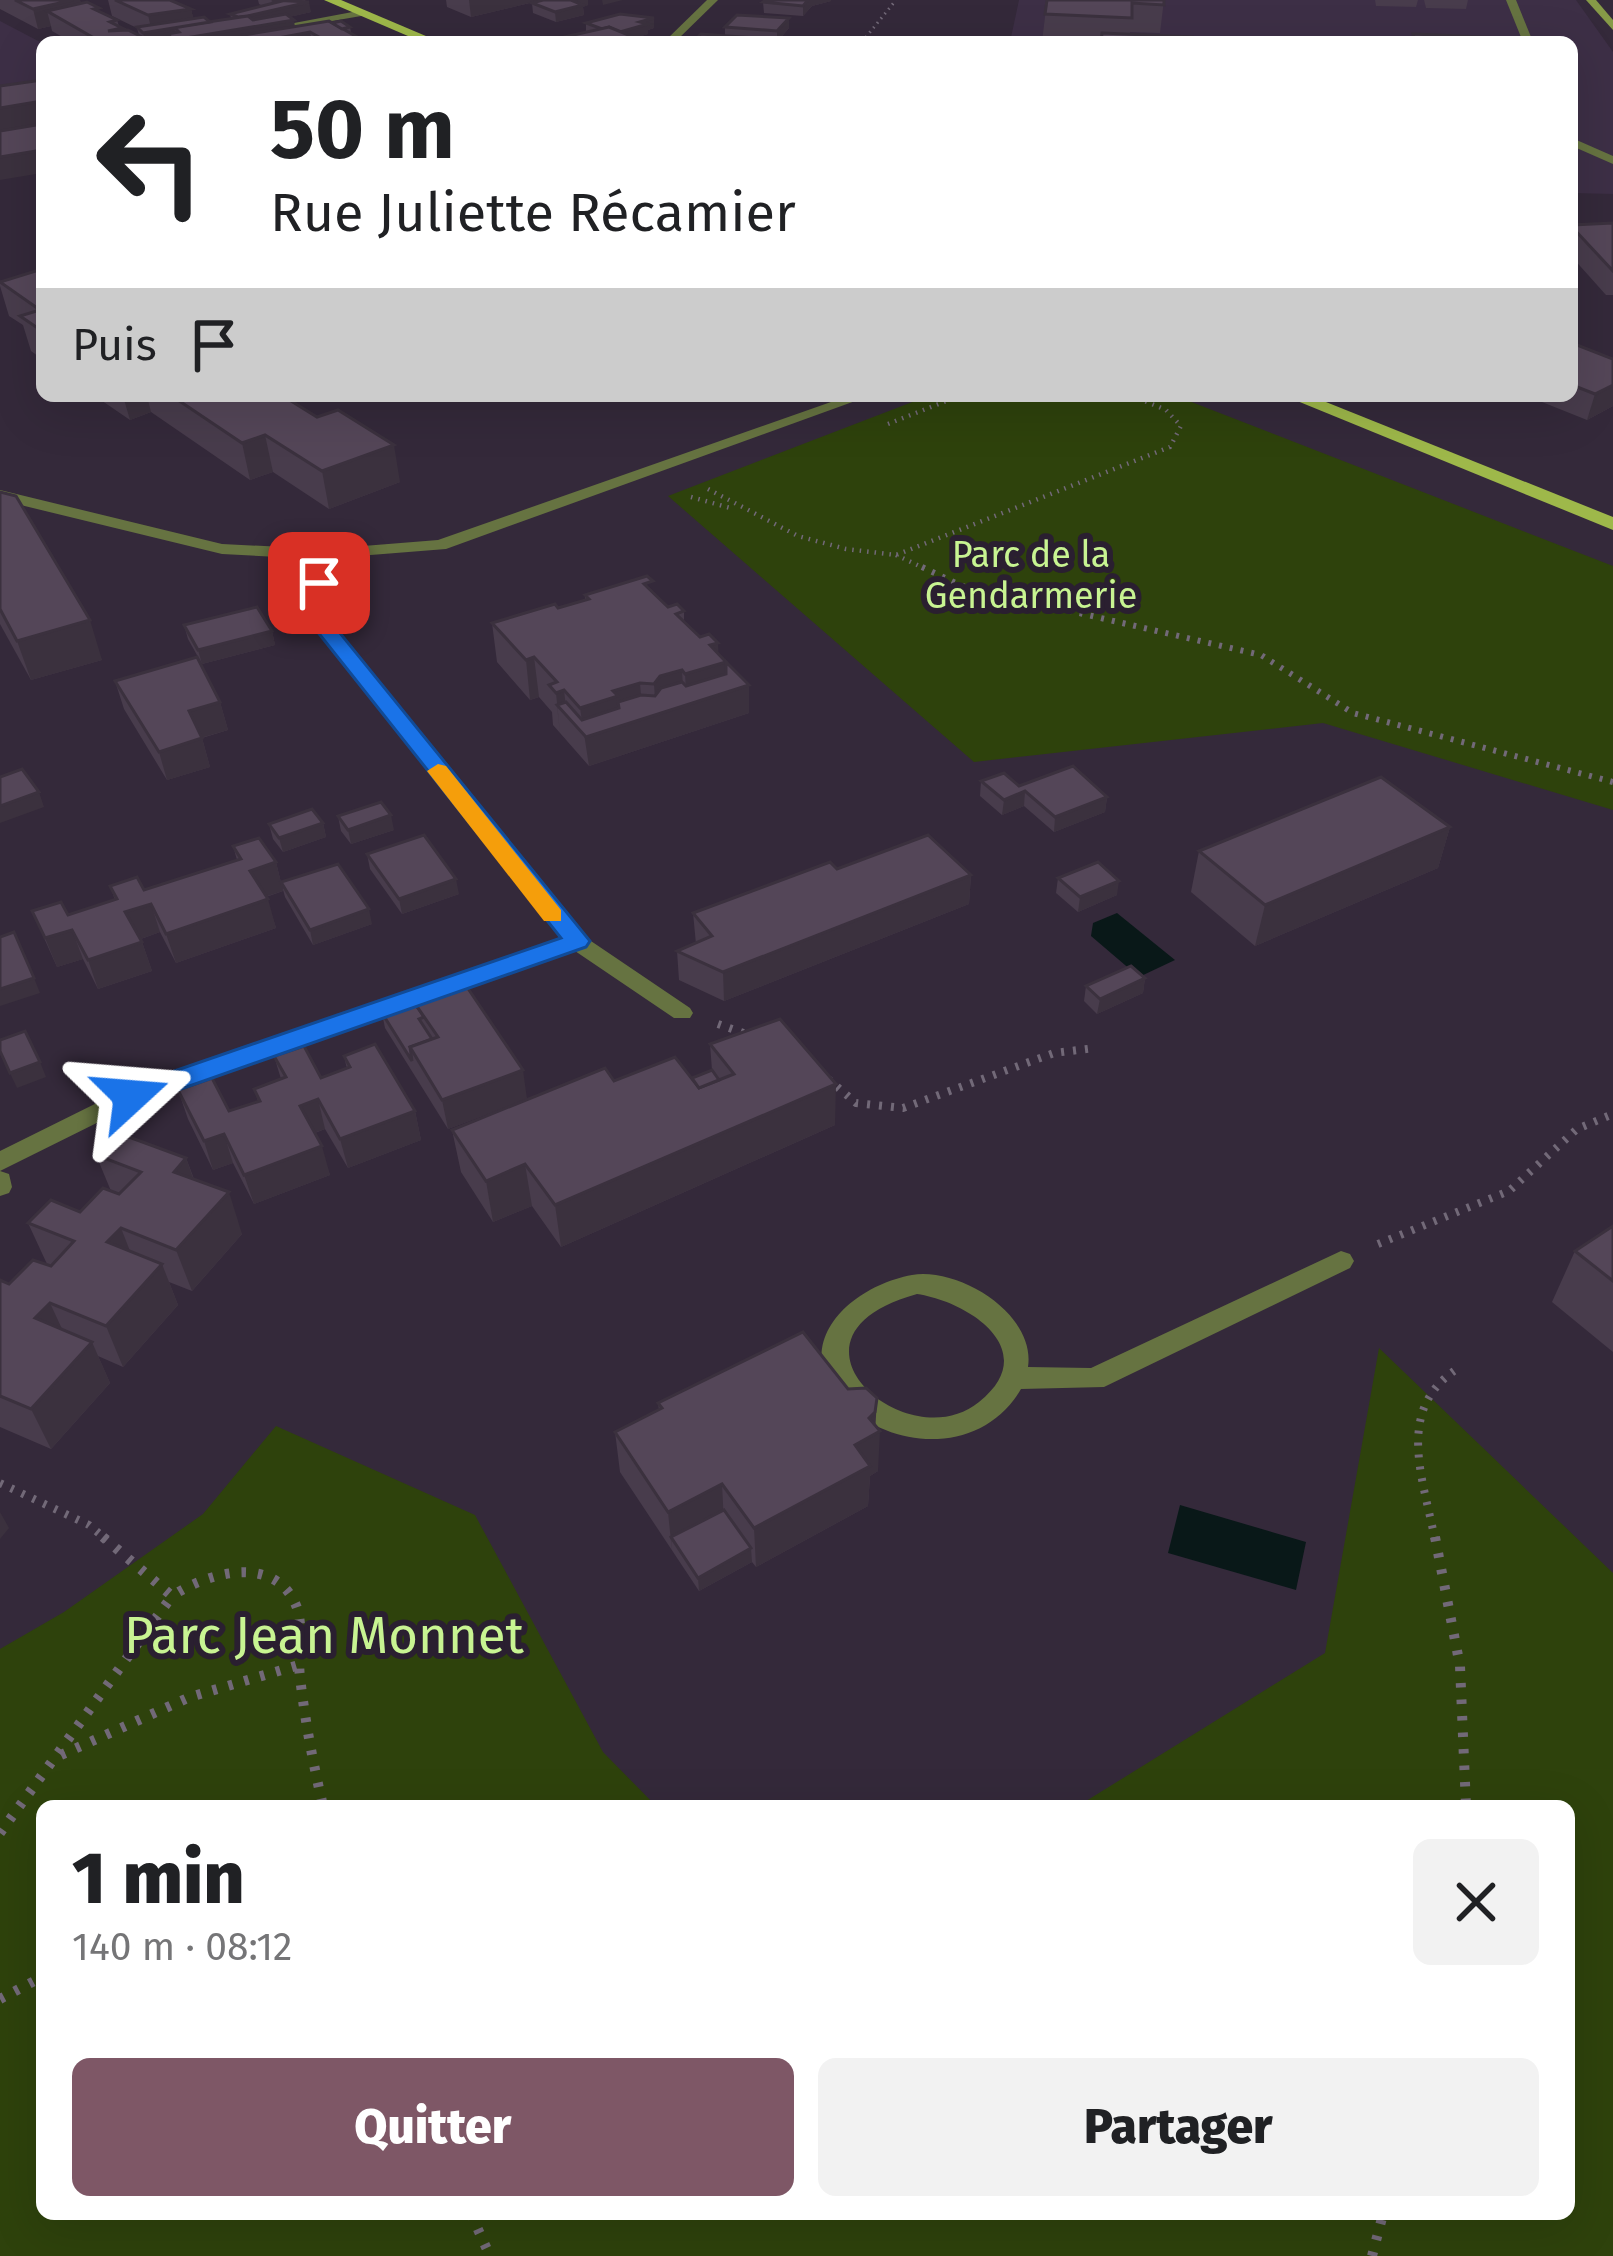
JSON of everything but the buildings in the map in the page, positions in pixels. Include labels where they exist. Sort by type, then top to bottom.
[{"type":"main road","points":[[330,0],[418,36]]},
{"type":"main road","points":[[1591,0],[1613,27]]},
{"type":"main road","points":[[1309,402],[1613,524]]},
{"type":"street","points":[[675,36],[713,0]]},
{"type":"street","points":[[1511,0],[1526,36]]},
{"type":"street","points":[[254,31],[363,14]]},
{"type":"street","points":[[1578,145],[1613,160]]},
{"type":"street","points":[[0,495],[222,549],[326,554],[440,545],[845,402]]},
{"type":"street","points":[[326,554],[312,612],[577,941],[682,1013]]},
{"type":"street","points":[[0,1162],[131,1096],[577,941]]},
{"type":"street","points":[[1013,1378],[1094,1379],[1341,1261]]},
{"type":"street","points":[[938,1285],[967,1294],[995,1313],[1010,1335],[1013,1378],[986,1412],[958,1425],[927,1429],[899,1424],[871,1412],[845,1387],[836,1357],[840,1332],[867,1300],[887,1289],[938,1285]]},
{"type":"path","points":[[867,36],[896,0]]},
{"type":"path","points":[[713,492],[743,512],[851,554],[896,555],[1170,447],[1181,426],[1166,410],[1147,402]]},
{"type":"path","points":[[896,555],[962,586],[1261,655],[1353,712],[1613,782]]},
{"type":"path","points":[[682,1013],[772,1042]]},
{"type":"path","points":[[825,1076],[856,1103],[903,1108],[1054,1053],[1095,1048]]},
{"type":"path","points":[[1341,1261],[1512,1190],[1566,1133],[1587,1120],[1613,1114]]},
{"type":"path","points":[[1454,1372],[1429,1387],[1418,1414],[1416,1443],[1460,1666],[1466,1800]]},
{"type":"path","points":[[0,1483],[89,1525],[172,1596]]},
{"type":"path","points":[[0,1833],[172,1596],[188,1583],[230,1570],[286,1589],[296,1606],[299,1665],[321,1800]]},
{"type":"path","points":[[59,1755],[190,1697],[299,1665]]},
{"type":"path","points":[[0,1999],[36,1980]]},
{"type":"path","points":[[474,2220],[490,2256]]},
{"type":"path","points":[[1372,2256],[1381,2220]]},
{"type":"shaded area","points":[[1019,0],[1576,0],[1613,52],[1613,194],[1578,193],[1578,36],[1011,36]]},
{"type":"shaded area","points":[[0,21],[36,40],[36,92],[0,98]]},
{"type":"shaded area","points":[[1117,913],[1175,960],[1139,977],[1091,936],[1093,923]]},
{"type":"shaded area","points":[[1180,1505],[1306,1542],[1296,1590],[1168,1553]]},
{"type":"green space","name":"Parc de la Gendarmerie","points":[[912,402],[1191,402],[1613,566],[1613,810],[1323,723],[974,762],[668,496]]},
{"type":"green space","name":"Parc Jean Monnet","points":[[1379,1348],[1613,1573],[1613,2256],[0,2256],[0,1649],[64,1612],[203,1514],[276,1426],[475,1515],[603,1752],[650,1800],[36,1800],[36,2220],[1575,2220],[1575,1800],[1088,1800],[1325,1653]]},
{"type":"slow traffic","points":[[438,771],[553,916]]},
{"type":"route","points":[[131,1096],[577,941],[312,612],[319,583]]}]
